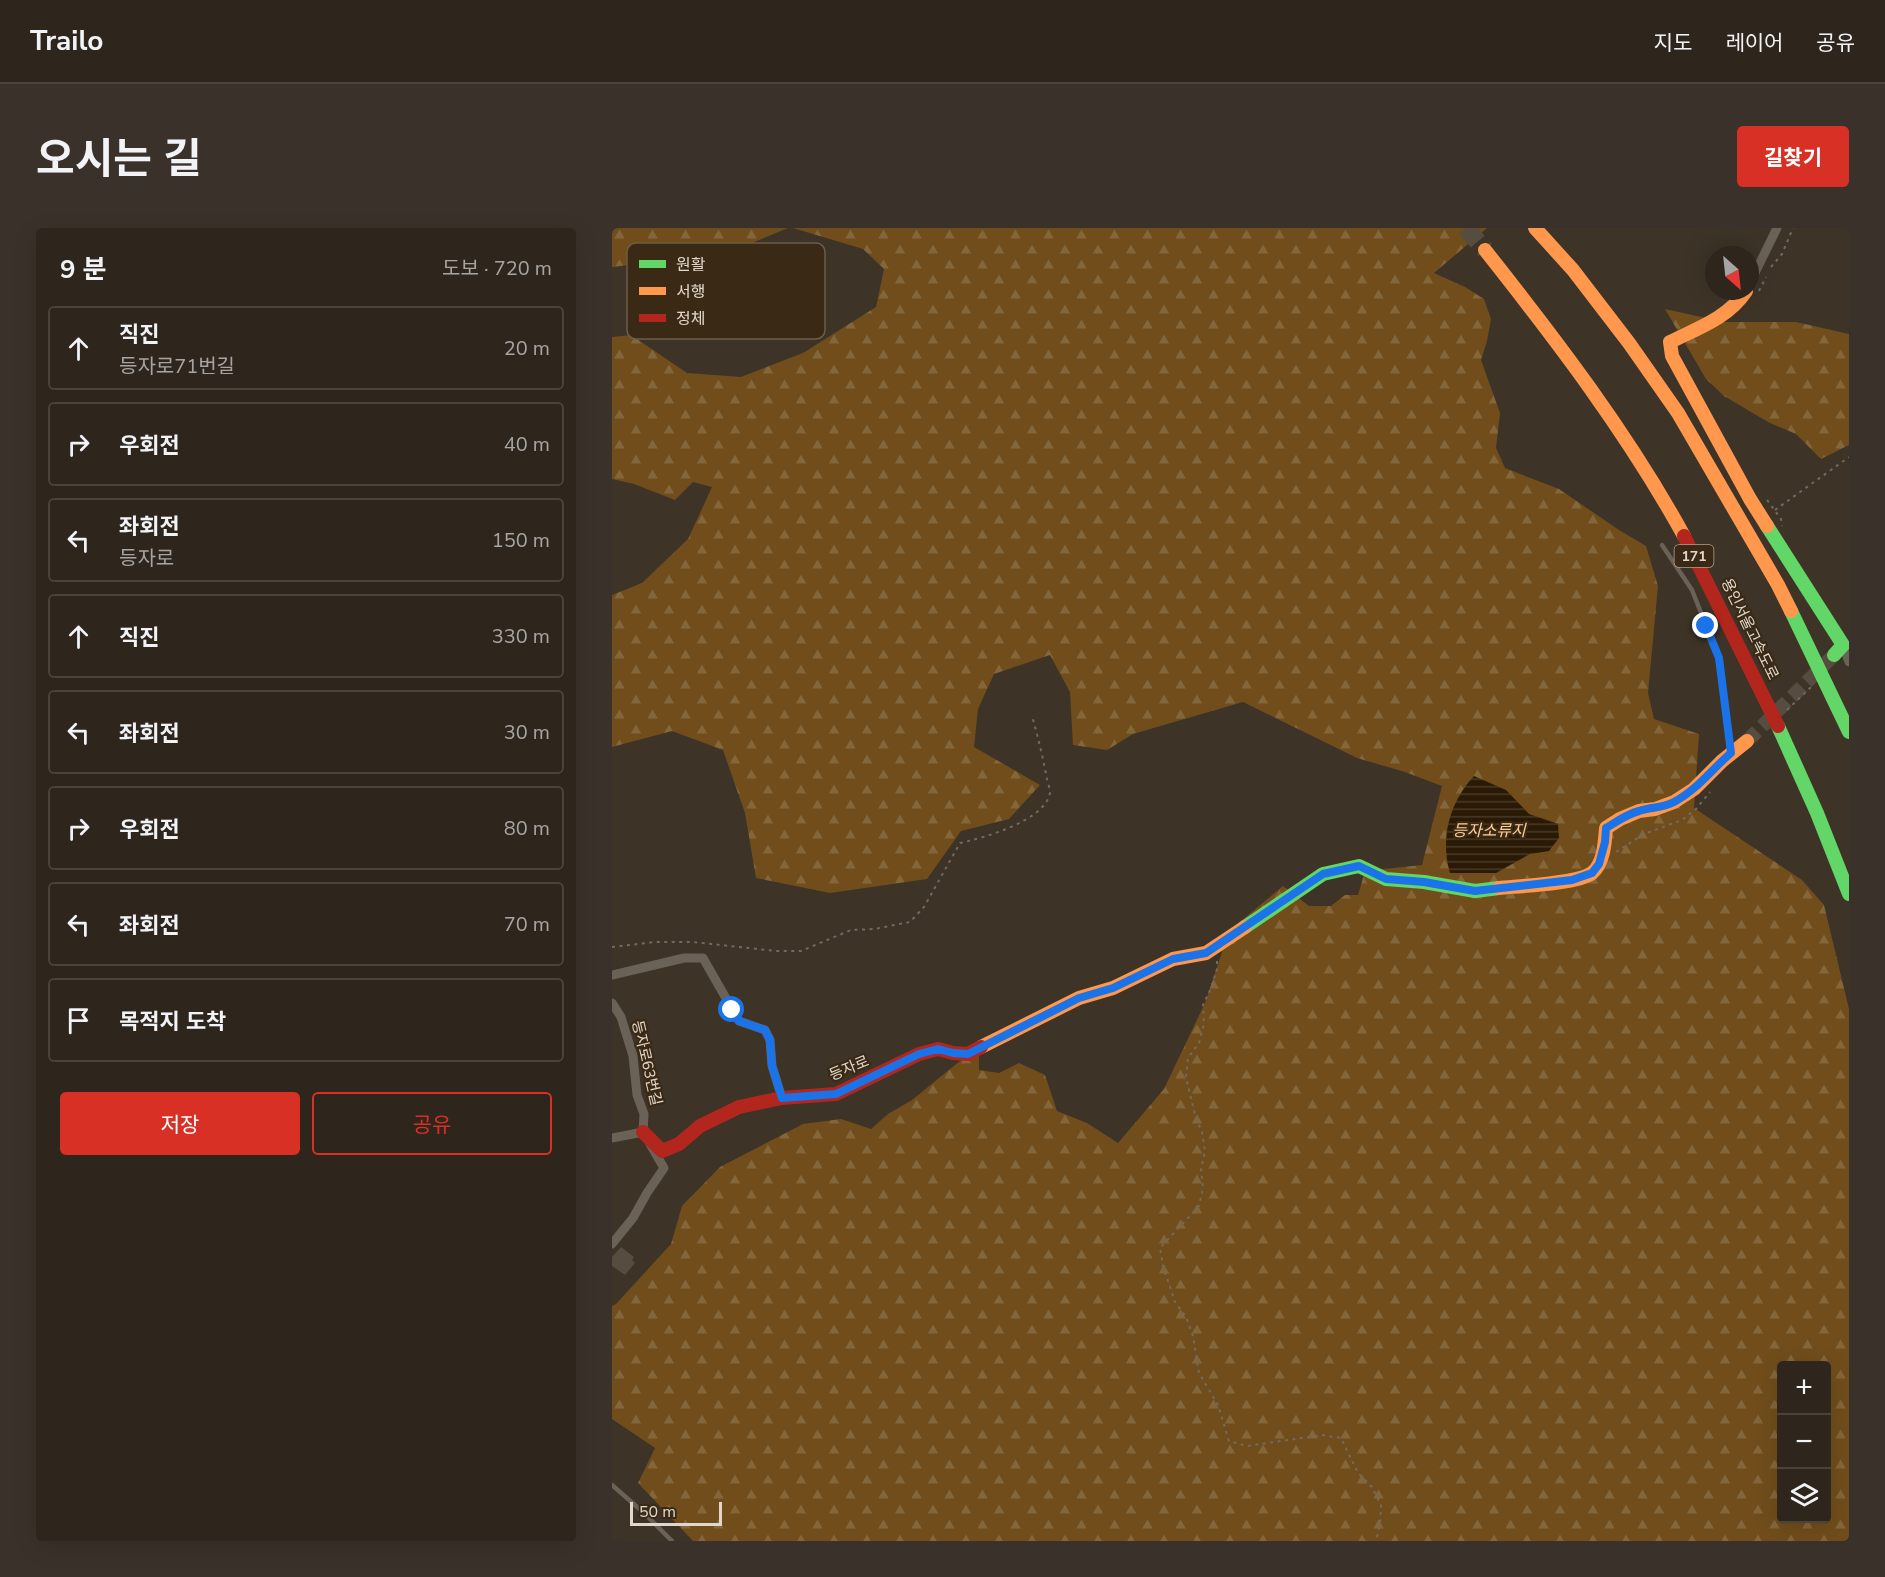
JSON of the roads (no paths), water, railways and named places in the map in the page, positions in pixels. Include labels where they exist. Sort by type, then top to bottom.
[{"type":"main road","points":[[1535,228],[1573,270],[1678,413],[1778,585],[1849,732]]},
{"type":"main road","name":"용인서울고속도로","points":[[1485,250],[1531,306],[1572,363],[1620,432],[1670,512],[1710,585],[1794,758],[1849,894]]},
{"type":"main road","points":[[1740,300],[1718,319],[1670,342],[1672,356],[1839,650]]},
{"type":"main road","points":[[1731,753],[1747,741]]},
{"type":"main road","name":"등자로","points":[[643,1132],[662,1151],[679,1144],[700,1126],[739,1107],[782,1098],[836,1094],[919,1054],[938,1049],[968,1054],[1079,998],[1113,988],[1173,959],[1206,953],[1323,874],[1359,866],[1386,879],[1424,882],[1475,891],[1572,880],[1592,873],[1599,864],[1606,828],[1639,811],[1655,809],[1674,802],[1694,789],[1731,753]]},
{"type":"street","points":[[1759,265],[1777,228]]},
{"type":"street","points":[[1839,650],[1849,662]]},
{"type":"street","points":[[612,975],[684,958],[703,958],[739,1021],[765,1030],[770,1040],[772,1066],[782,1098]]},
{"type":"street","name":"등자로63번길","points":[[612,1003],[621,1017],[633,1056],[638,1095],[644,1114],[643,1132]]},
{"type":"street","points":[[612,1138],[643,1132],[664,1168],[633,1218],[612,1244]]},
{"type":"lane","points":[[1662,545],[1692,590],[1719,658],[1731,753]]},
{"type":"lane","points":[[612,1485],[672,1541]]},
{"type":"water","name":"등자소류지","points":[[1474,776],[1506,790],[1529,814],[1558,824],[1559,838],[1549,851],[1530,854],[1496,873],[1450,873],[1446,847],[1449,822],[1458,798]]},
{"type":"tunnel","points":[[1466,228],[1485,250]]},
{"type":"tunnel","points":[[1747,741],[1834,655]]}]
